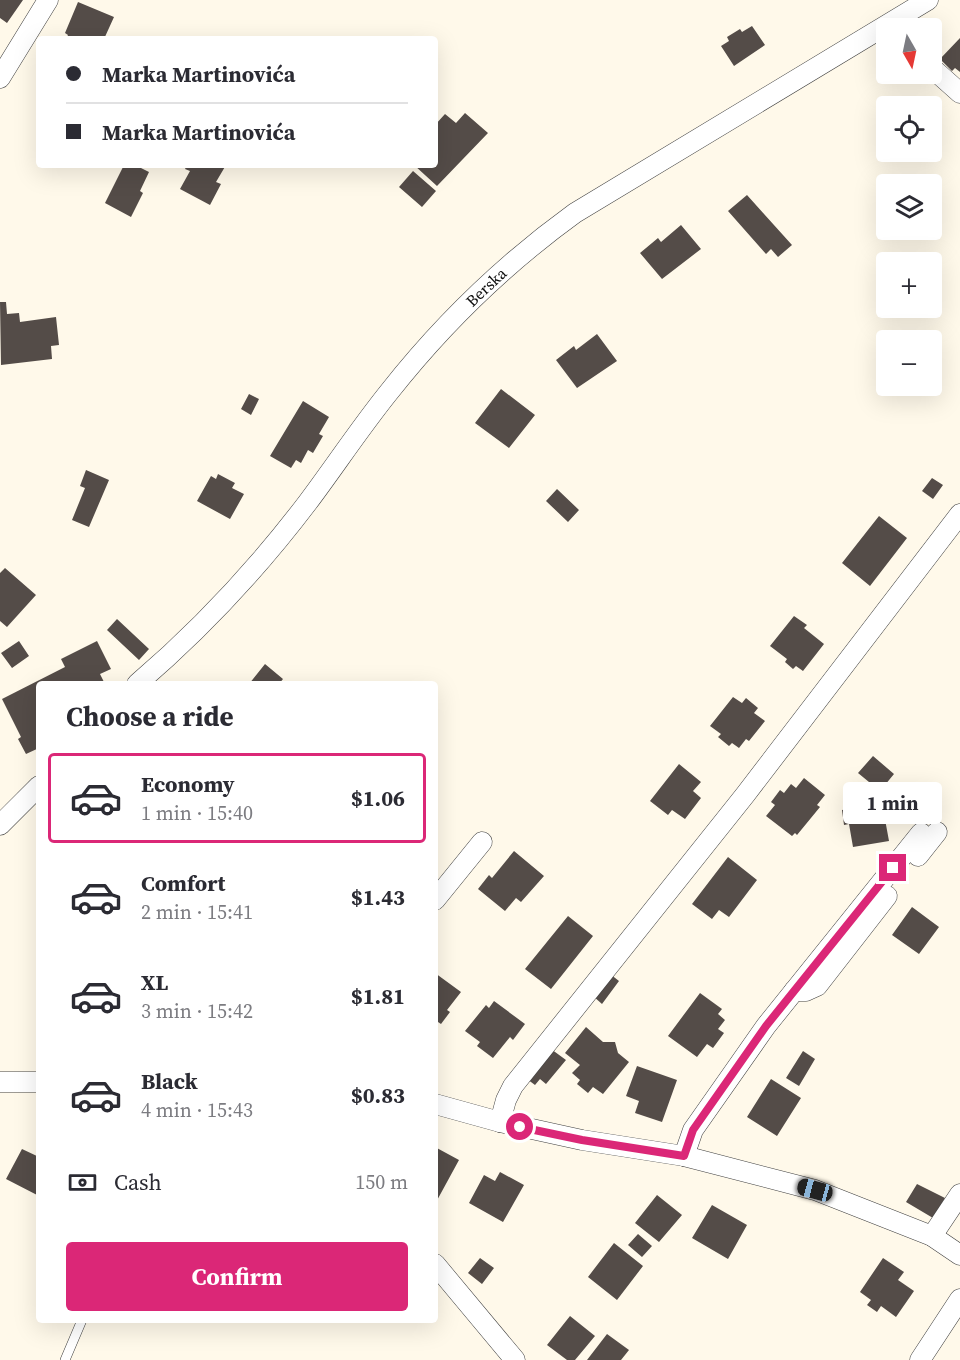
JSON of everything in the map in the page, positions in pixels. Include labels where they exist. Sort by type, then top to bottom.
[{"type":"street","points":[[0,78],[48,0]]},
{"type":"street","name":"Berska","points":[[902,18],[928,0]]},
{"type":"street","name":"Berska","points":[[140,681],[193,634],[245,576],[306,504],[389,391],[481,292],[538,241],[575,213],[876,34]]},
{"type":"street","points":[[942,77],[960,93]]},
{"type":"street","points":[[500,1122],[506,1100],[513,1086],[745,795],[960,514]]},
{"type":"street","points":[[0,825],[36,791]]},
{"type":"street","points":[[684,1156],[693,1130],[794,991],[929,832]]},
{"type":"street","points":[[438,896],[482,842]]},
{"type":"street","points":[[0,1082],[36,1082]]},
{"type":"street","points":[[438,1105],[500,1122],[582,1140],[684,1156],[815,1190],[932,1236],[960,1255]]},
{"type":"street","points":[[932,1236],[960,1194]]},
{"type":"street","points":[[438,1268],[515,1360]]},
{"type":"street","points":[[920,1360],[960,1299]]},
{"type":"lane","points":[[65,1360],[81,1323]]},
{"type":"building","points":[[0,0],[23,0],[7,23],[0,18]]},
{"type":"building","points":[[78,2],[114,17],[105,36],[68,36],[65,33]]},
{"type":"building","points":[[752,26],[765,45],[734,66],[721,46],[729,41],[727,37],[740,29],[742,32]]},
{"type":"building","points":[[960,38],[960,72],[955,68],[952,71],[942,61],[942,57]]},
{"type":"building","points":[[465,113],[488,133],[437,186],[417,168],[438,168],[438,122],[445,114],[456,123]]},
{"type":"building","points":[[122,168],[141,168],[149,172],[140,191],[143,193],[131,217],[105,203]]},
{"type":"building","points":[[224,168],[216,182],[221,184],[210,205],[180,189],[190,171],[185,169]]},
{"type":"building","points":[[413,171],[436,191],[422,207],[399,187]]},
{"type":"building","points":[[747,195],[792,245],[778,257],[771,249],[766,254],[728,211]]},
{"type":"building","points":[[681,225],[701,249],[662,279],[640,253],[658,238],[661,242]]},
{"type":"building","points":[[0,302],[6,302],[7,314],[19,313],[20,322],[56,317],[59,345],[51,346],[52,359],[1,365]]},
{"type":"building","points":[[597,334],[617,361],[577,388],[556,360],[574,346],[576,350]]},
{"type":"building","points":[[501,389],[535,415],[509,448],[475,423]]},
{"type":"building","points":[[249,394],[259,399],[251,415],[241,409]]},
{"type":"building","points":[[303,401],[329,417],[319,434],[323,436],[313,453],[308,450],[301,463],[296,460],[291,468],[270,456]]},
{"type":"building","points":[[86,470],[109,480],[89,527],[72,520],[85,488],[80,486]]},
{"type":"building","points":[[218,474],[235,483],[232,488],[244,494],[230,519],[197,501],[211,476],[216,479]]},
{"type":"building","points":[[932,478],[943,485],[933,499],[922,491]]},
{"type":"building","points":[[557,489],[579,510],[568,522],[546,501]]},
{"type":"building","points":[[879,516],[907,538],[870,586],[842,563]]},
{"type":"building","points":[[5,568],[36,595],[7,627],[0,621],[0,573]]},
{"type":"building","points":[[794,616],[807,625],[804,628],[824,644],[803,671],[796,666],[793,669],[785,662],[787,659],[770,646]]},
{"type":"building","points":[[117,619],[149,649],[139,660],[107,630]]},
{"type":"building","points":[[19,641],[29,656],[12,668],[1,653]]},
{"type":"building","points":[[97,641],[111,669],[100,674],[104,681],[37,681],[65,667],[61,659]]},
{"type":"building","points":[[265,664],[283,679],[281,681],[251,681]]},
{"type":"building","points":[[36,682],[36,749],[26,754],[18,739],[21,737],[2,699]]},
{"type":"building","points":[[733,697],[742,703],[746,698],[758,708],[754,713],[765,721],[749,741],[746,739],[739,748],[732,743],[729,746],[718,737],[721,734],[710,726]]},
{"type":"building","points":[[873,756],[894,774],[880,791],[858,773]]},
{"type":"building","points":[[679,764],[701,782],[693,791],[701,798],[685,819],[672,810],[668,815],[650,801]]},
{"type":"building","points":[[804,778],[825,795],[817,805],[820,807],[797,835],[795,833],[792,836],[766,816],[775,805],[771,802],[780,790],[784,793],[791,784],[796,788]]},
{"type":"building","points":[[882,803],[889,841],[853,847],[849,824],[844,825],[842,810]]},
{"type":"building","points":[[514,851],[544,876],[521,902],[516,898],[505,911],[478,889],[489,875],[492,878]]},
{"type":"building","points":[[728,857],[757,880],[729,917],[719,910],[712,919],[692,904]]},
{"type":"building","points":[[912,907],[939,927],[919,954],[892,935]]},
{"type":"building","points":[[568,916],[593,936],[551,989],[525,969]]},
{"type":"building","points":[[610,974],[619,981],[602,1004],[593,996]]},
{"type":"building","points":[[438,975],[461,992],[447,1010],[450,1012],[441,1024],[438,1022]]},
{"type":"building","points":[[700,993],[722,1009],[718,1014],[725,1020],[718,1029],[724,1033],[713,1048],[707,1044],[697,1057],[668,1036]]},
{"type":"building","points":[[494,1001],[525,1024],[513,1040],[510,1037],[493,1058],[477,1046],[480,1042],[465,1031],[486,1005],[489,1008]]},
{"type":"building","points":[[586,1027],[603,1042],[615,1042],[618,1053],[629,1062],[603,1094],[593,1087],[588,1093],[577,1084],[580,1080],[572,1073],[580,1065],[565,1053]]},
{"type":"building","points":[[551,1049],[566,1060],[546,1084],[540,1079],[535,1085],[527,1079]]},
{"type":"building","points":[[803,1051],[815,1059],[799,1086],[786,1078]]},
{"type":"building","points":[[637,1066],[677,1080],[662,1122],[635,1113],[639,1101],[626,1096]]},
{"type":"building","points":[[771,1079],[801,1098],[777,1136],[747,1117]]},
{"type":"building","points":[[22,1149],[36,1156],[36,1194],[6,1179]]},
{"type":"building","points":[[438,1149],[459,1160],[438,1198]]},
{"type":"building","points":[[500,1172],[524,1185],[503,1222],[469,1203],[484,1175],[495,1181]]},
{"type":"building","points":[[917,1184],[945,1198],[933,1218],[906,1202]]},
{"type":"building","points":[[657,1195],[682,1215],[659,1242],[635,1223]]},
{"type":"building","points":[[712,1205],[747,1225],[728,1259],[692,1238]]},
{"type":"building","points":[[638,1234],[652,1246],[642,1257],[628,1245]]},
{"type":"building","points":[[614,1243],[643,1266],[617,1300],[588,1277]]},
{"type":"building","points":[[480,1258],[494,1268],[482,1284],[468,1273]]},
{"type":"building","points":[[883,1258],[904,1272],[898,1280],[914,1291],[896,1317],[881,1306],[877,1312],[867,1305],[871,1300],[860,1292]]},
{"type":"building","points":[[570,1316],[595,1336],[575,1360],[567,1360],[547,1345]]},
{"type":"building","points":[[607,1334],[629,1350],[621,1360],[587,1360]]},
{"type":"route","points":[[520,1127],[582,1140],[684,1156],[686,1144],[693,1130],[766,1026],[893,868]]}]
